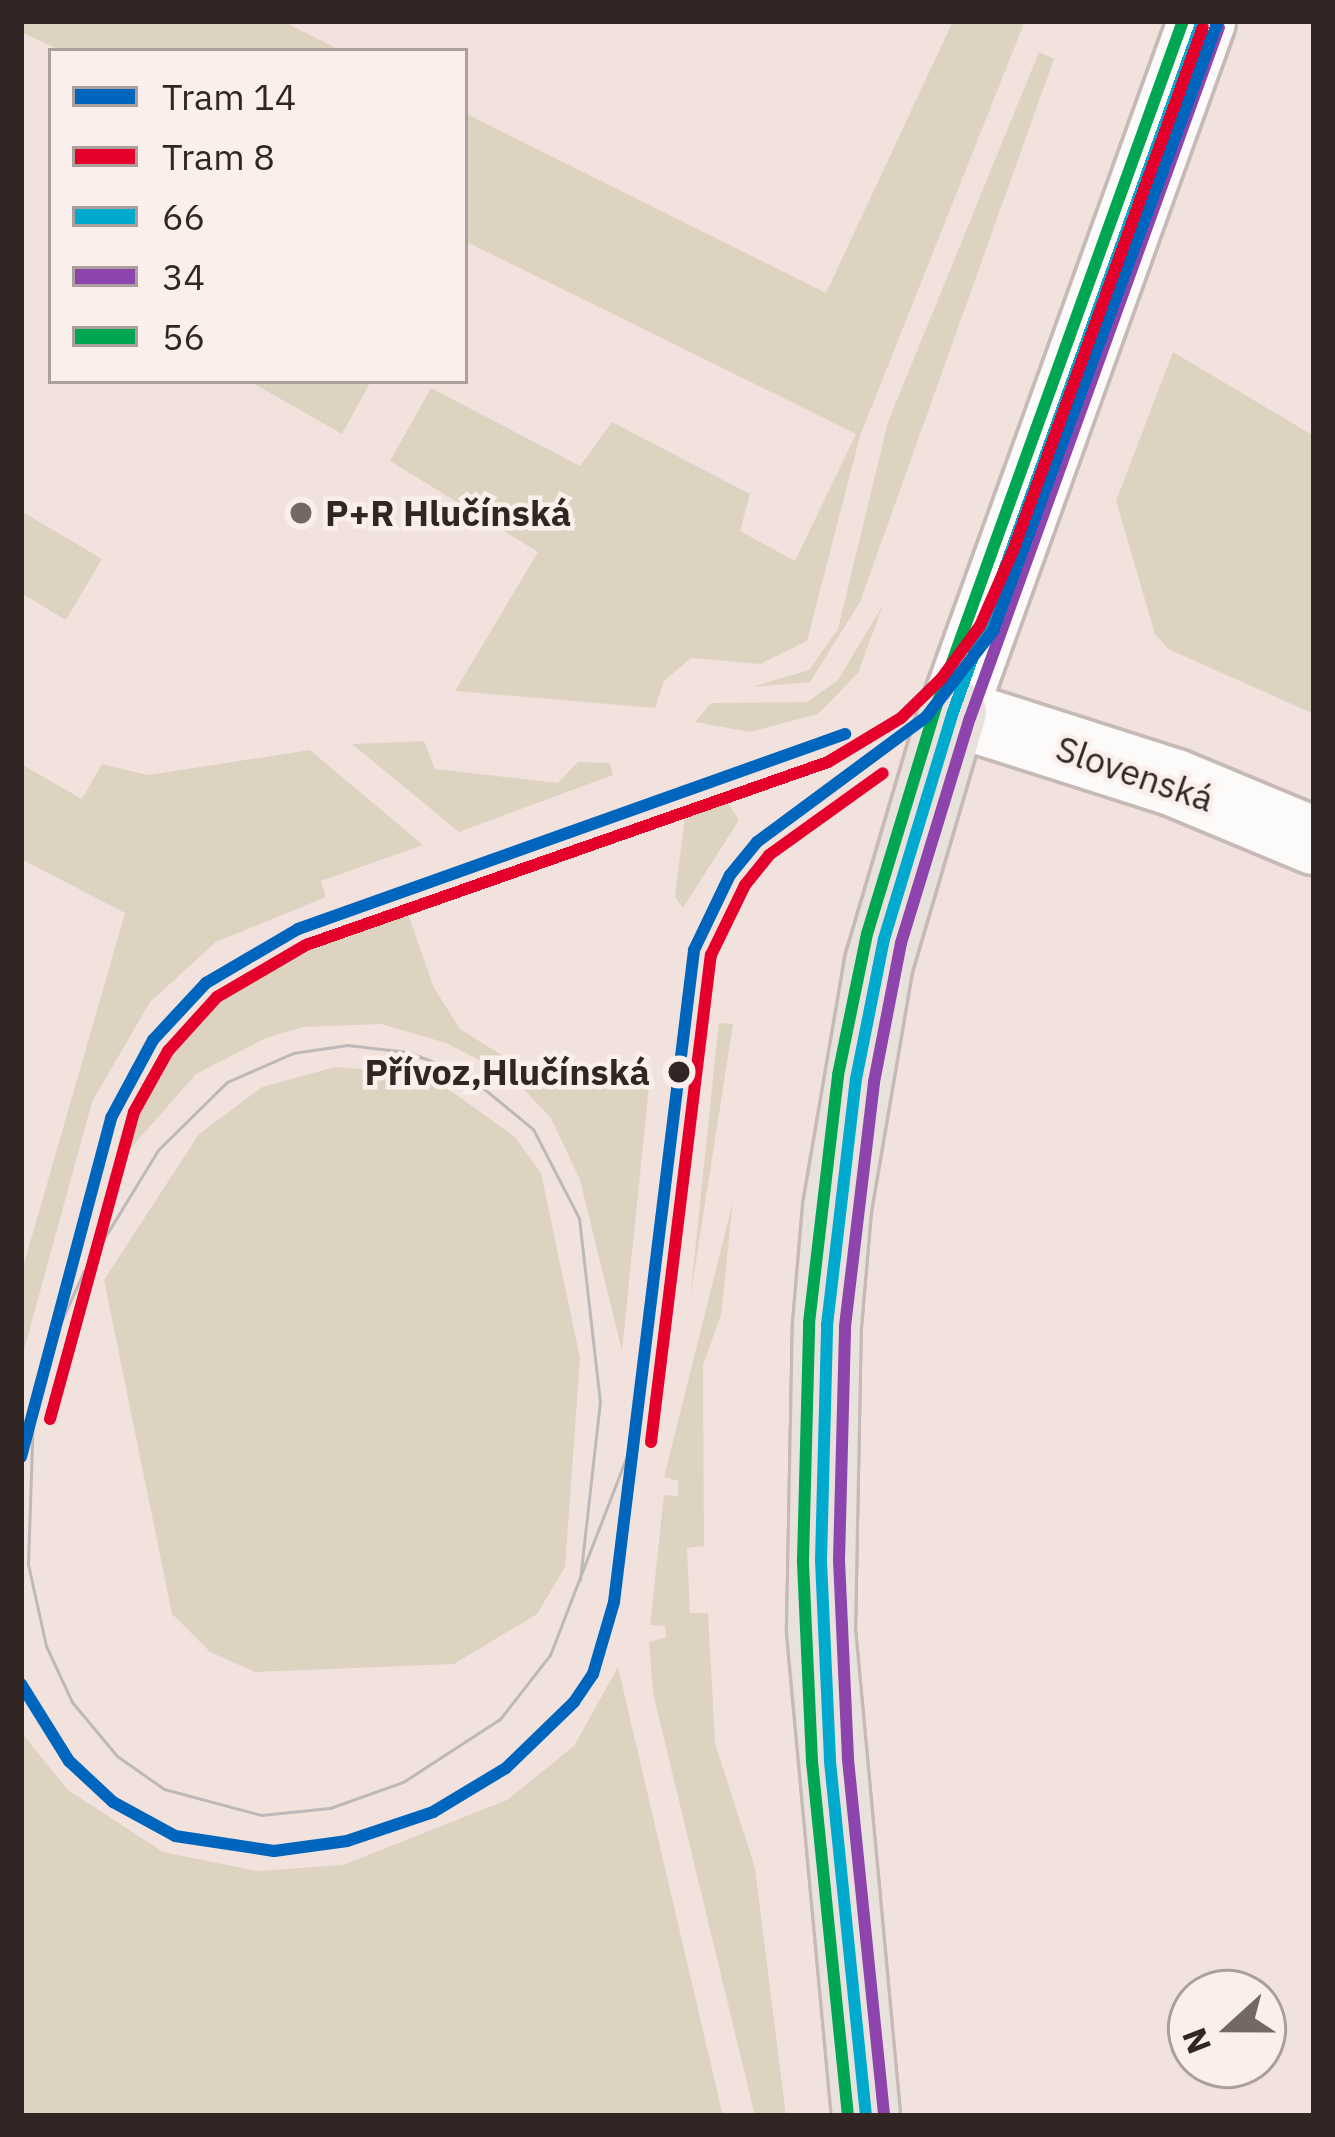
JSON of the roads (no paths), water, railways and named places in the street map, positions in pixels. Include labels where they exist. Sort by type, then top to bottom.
[{"type":"main road","points":[[866,2116],[821,1629],[827,1325],[840,1187],[879,963],[953,712]]},
{"type":"street","points":[[953,712],[1202,21]]},
{"type":"street","name":"Slovenská","points":[[953,712],[1175,783],[1314,842]]},
{"type":"tram line","name":"14","points":[[21,1684],[69,1761],[113,1802],[175,1836],[274,1851],[347,1841],[433,1812],[506,1768],[574,1702],[593,1674],[614,1602],[694,950],[730,875],[757,842],[926,717],[993,631],[1218,21]]},
{"type":"tram line","name":"8","points":[[50,1419],[134,1112],[168,1051],[217,997],[306,945],[828,762],[901,718],[941,679],[980,626],[1013,551],[1203,27]]},
{"type":"tram line","name":"14","points":[[21,1457],[111,1118],[153,1040],[206,983],[298,929],[845,734]]},
{"type":"tram line","name":"8","points":[[651,1442],[711,955],[745,885],[769,855],[883,773]]},
{"type":"tram line","points":[[51,1344],[83,1273],[158,1150],[227,1082],[293,1053],[347,1045],[408,1052],[467,1075],[533,1129],[579,1218],[600,1401],[580,1580]]},
{"type":"tram line","points":[[33,1414],[28,1564],[46,1646],[72,1702],[117,1756],[164,1789],[261,1815],[330,1808],[403,1782],[500,1719],[550,1655],[633,1440]]},
{"type":"place","name":"P+R Hlučínská","points":[[301,513]]},
{"type":"place","name":"Přívoz,Hlučínská","points":[[679,1072]]}]
